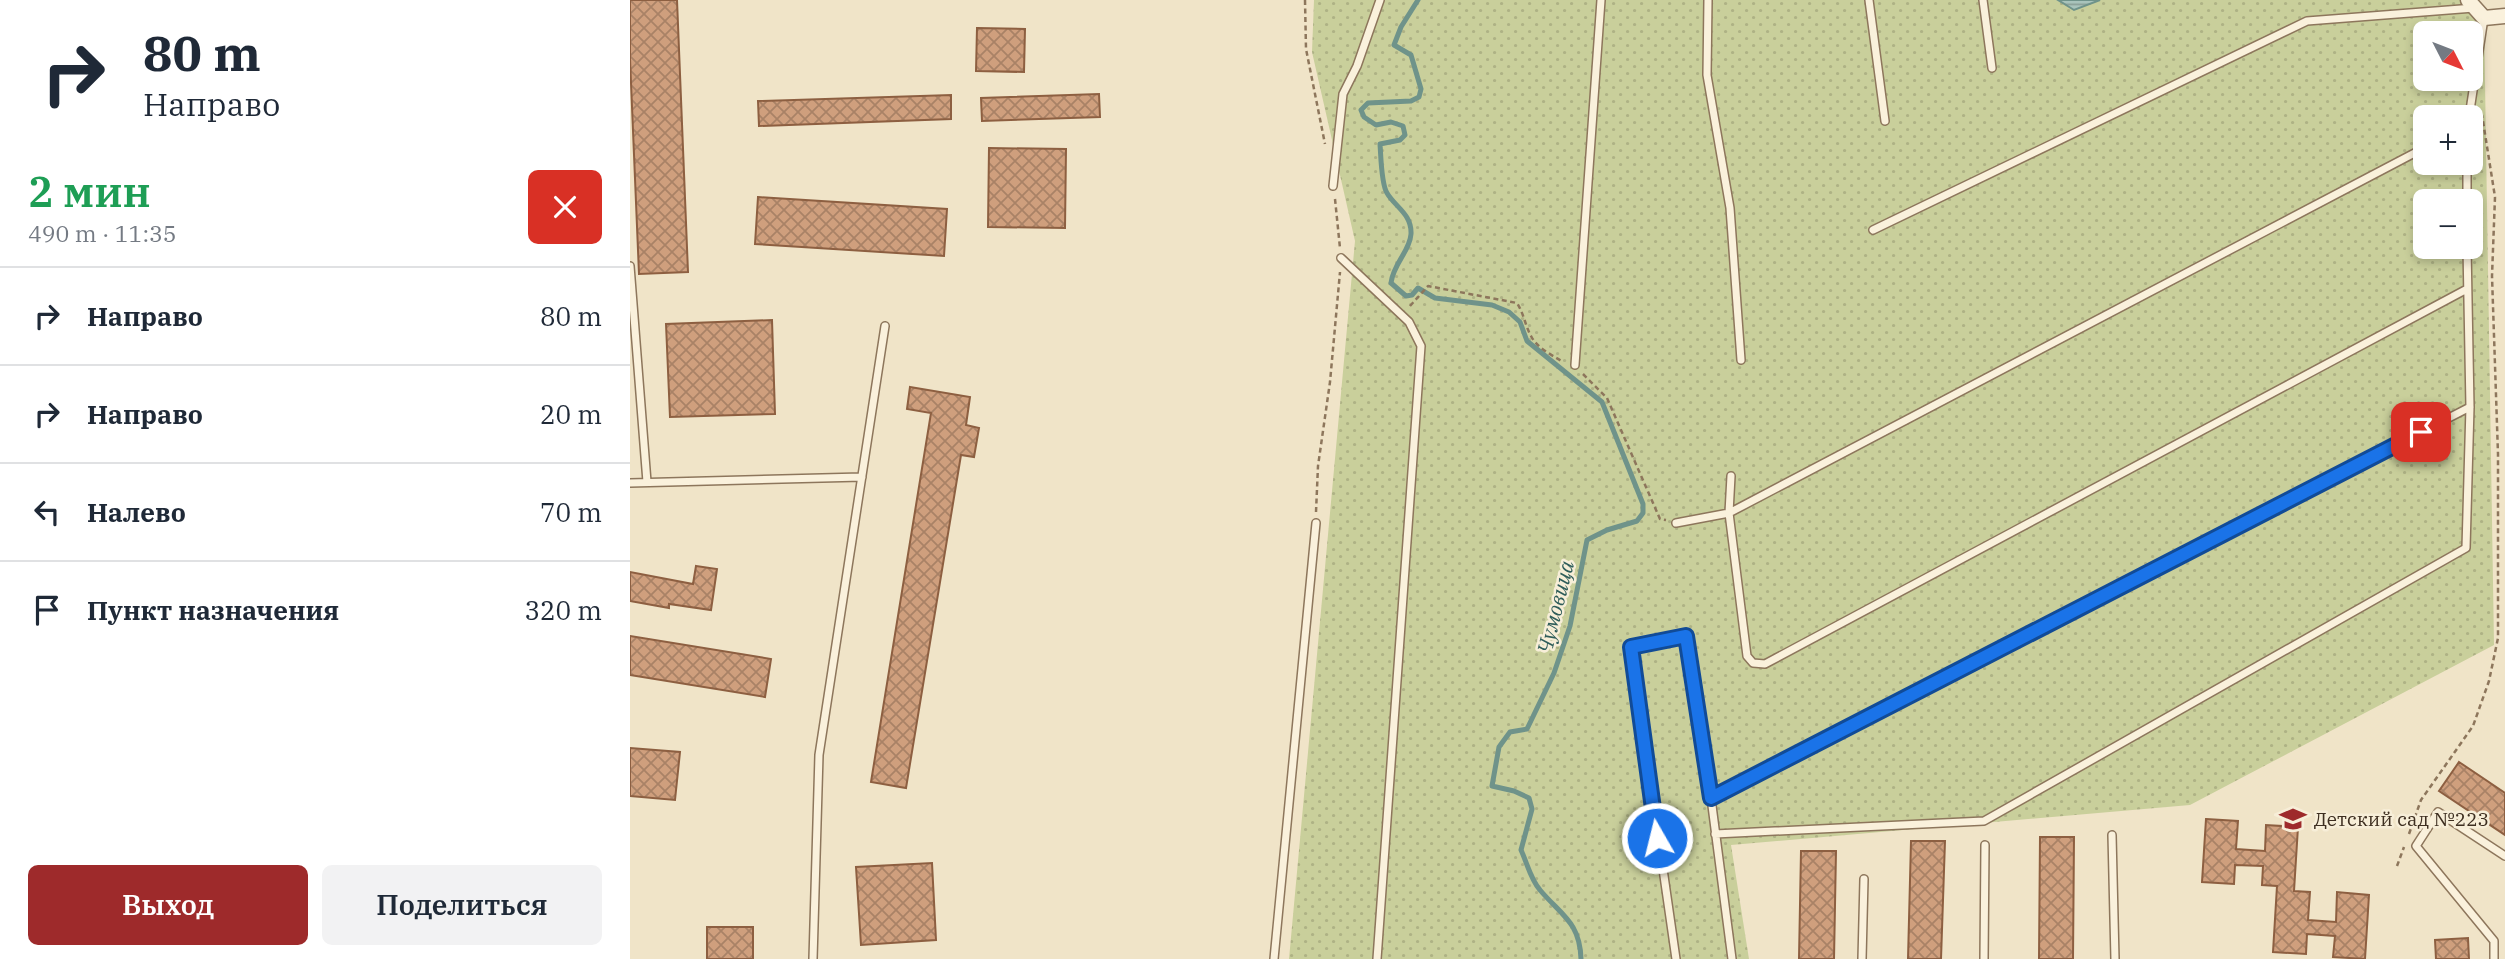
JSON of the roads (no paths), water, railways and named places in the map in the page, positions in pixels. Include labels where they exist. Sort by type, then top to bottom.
[{"type":"street","points":[[2476,9],[2505,16]]},
{"type":"lane","points":[[1333,186],[1343,94],[1357,66],[1380,0]]},
{"type":"lane","points":[[1575,365],[1601,0]]},
{"type":"lane","points":[[1709,0],[1707,75],[1730,208],[1741,360]]},
{"type":"lane","points":[[1869,0],[1885,121]]},
{"type":"lane","points":[[1983,0],[1992,68]]},
{"type":"lane","points":[[1873,230],[2307,21],[2476,9],[2470,105]]},
{"type":"lane","points":[[1676,523],[1729,513],[2413,154]]},
{"type":"lane","points":[[1341,258],[1409,322],[1420,346],[1377,959]]},
{"type":"lane","points":[[1716,834],[1984,821],[2466,548],[2470,407],[2467,259]]},
{"type":"lane","points":[[630,266],[647,482]]},
{"type":"lane","points":[[1731,476],[1729,513],[1747,656],[1753,663],[1765,664],[2467,289]]},
{"type":"lane","points":[[813,959],[819,755],[886,326]]},
{"type":"lane","points":[[1711,798],[2470,407]]},
{"type":"lane","points":[[630,483],[862,477]]},
{"type":"lane","points":[[1274,959],[1316,523]]},
{"type":"lane","points":[[1676,959],[1631,647],[1686,636],[1732,959]]},
{"type":"lane","points":[[2494,959],[2494,941],[2416,846],[2438,812],[2505,856]]},
{"type":"lane","points":[[2112,835],[2115,959]]},
{"type":"lane","points":[[1984,959],[1985,845]]},
{"type":"lane","points":[[1862,959],[1864,879]]},
{"type":"water","points":[[2058,0],[2100,0],[2074,10]]},
{"type":"waterway","name":"Чумовица","points":[[1418,0],[1401,27],[1394,45],[1411,55],[1421,89],[1419,97],[1411,101],[1368,103],[1361,110],[1364,117],[1376,125],[1391,122],[1403,126],[1405,135],[1400,140],[1380,144],[1385,189],[1411,227],[1408,246],[1391,283],[1406,296],[1412,295],[1418,288],[1435,298],[1492,305],[1509,312],[1520,322],[1527,341],[1602,402],[1643,504],[1643,513],[1637,521],[1607,530],[1587,540],[1570,626],[1554,673],[1527,729],[1510,732],[1499,747],[1492,786],[1529,798],[1532,809],[1521,850],[1537,886],[1573,928],[1580,946],[1581,959]]},
{"type":"place","name":"Детский сад №223","points":[[2293,819]]}]
